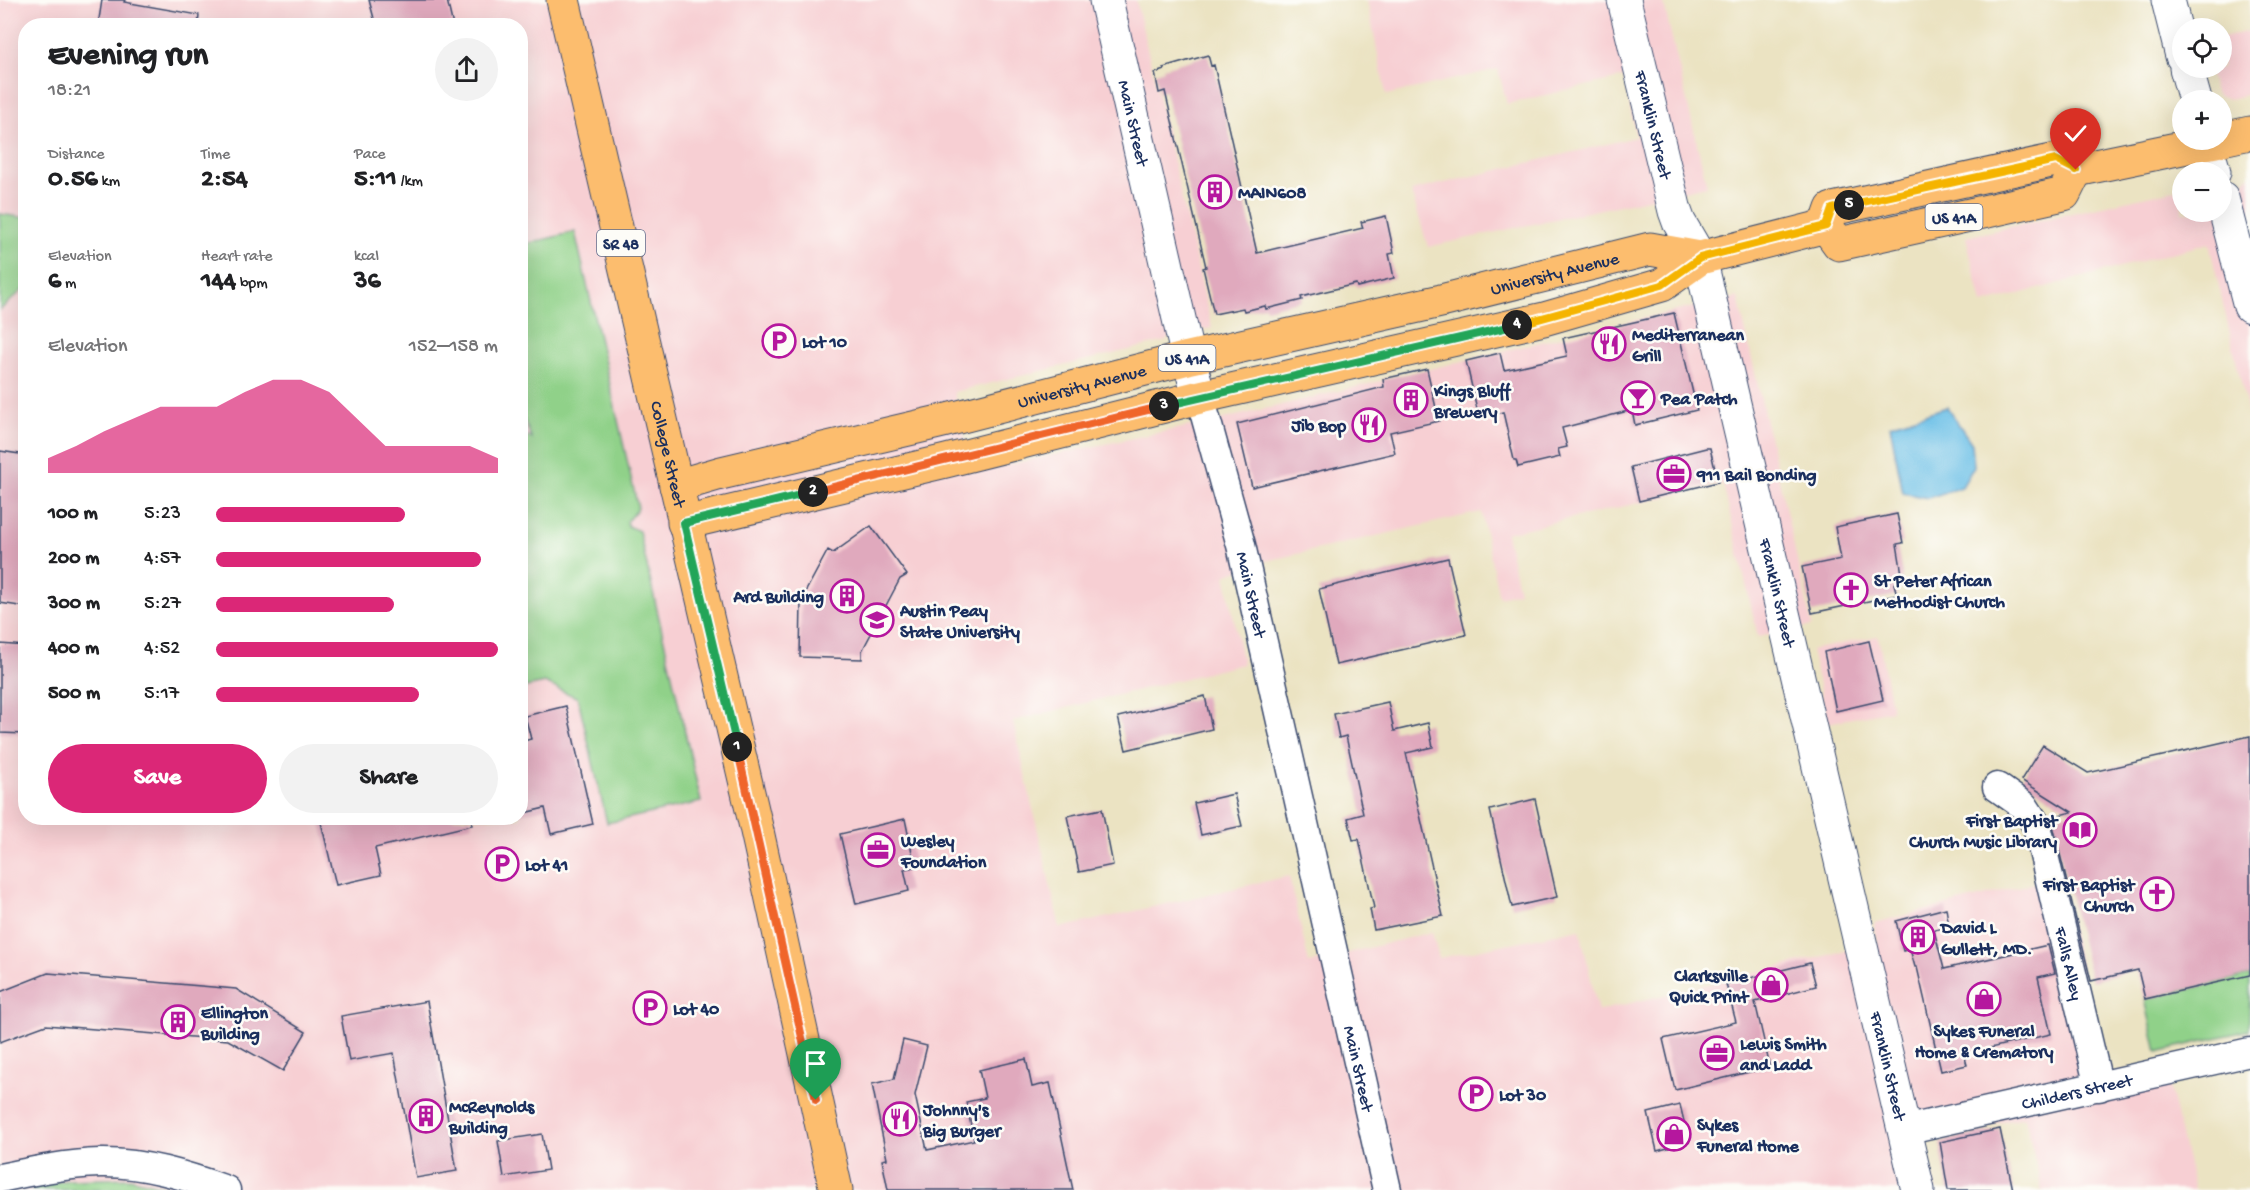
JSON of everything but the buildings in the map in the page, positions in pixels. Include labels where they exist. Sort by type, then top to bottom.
[{"type":"main road","name":"College Street","points":[[563,0],[757,831],[836,1190]]},
{"type":"main road","name":"University Avenue","points":[[2232,140],[2250,133]]},
{"type":"main road","name":"University Avenue","points":[[684,523],[946,461],[1200,397],[1523,324],[1587,307],[1662,285],[1700,258],[1826,226],[1832,209],[2056,160],[2076,170],[2195,150]]},
{"type":"main road","name":"University Avenue","points":[[676,486],[721,473],[944,421],[1188,358],[1441,301],[1650,249],[1700,258]]},
{"type":"street","name":"Main Street","points":[[1106,0],[1188,358],[1241,545],[1387,1190]]},
{"type":"street","name":"Franklin Street","points":[[1624,0],[1675,211],[1700,258],[1918,1190]]},
{"type":"street","points":[[2168,0],[2172,18]]},
{"type":"street","points":[[2228,222],[2250,306]]},
{"type":"street","name":"Falls Alley","points":[[1997,787],[2024,806],[2037,826],[2099,1087]]},
{"type":"street","name":"Childers Street","points":[[1904,1130],[2250,1052]]},
{"type":"street","points":[[0,1178],[64,1166],[102,1163],[160,1170],[190,1177],[226,1190]]},
{"type":"shaded area","name":"Austin Peay State University","points":[[0,0],[1136,0],[1212,328],[954,392],[973,472],[1228,418],[1561,337],[1738,297],[1812,626],[1758,637],[1723,484],[1506,533],[1519,592],[1499,597],[1481,512],[1262,562],[1225,575],[1243,664],[1013,721],[1060,928],[1289,876],[1309,963],[1432,932],[1439,958],[1580,929],[1598,1011],[1878,943],[1874,923],[2059,877],[2106,1076],[2164,1062],[2194,1190],[2042,1190],[2025,1117],[1925,1140],[1936,1190],[0,1190]]},
{"type":"shaded area","points":[[1367,0],[1663,0],[1707,186],[1428,247],[1411,191],[1636,137],[1624,77],[1507,104],[1498,69],[1386,95]]},
{"type":"shaded area","points":[[2250,31],[2250,94],[2232,98],[2232,90],[2214,90],[2211,78],[2232,78],[2232,35]]},
{"type":"shaded area","points":[[2250,175],[2250,421],[2209,243],[1982,304],[1966,237],[2172,190],[2172,222],[2232,222],[2232,183],[2243,184]]},
{"type":"shaded area","points":[[1878,636],[1892,710],[1828,723],[1811,650]]},
{"type":"green space","points":[[0,214],[18,217],[18,294],[0,310]]},
{"type":"green space","points":[[575,232],[638,508],[627,521],[628,526],[639,531],[701,802],[607,823],[578,698],[545,683],[528,687],[528,437],[532,439],[528,430],[528,243]]},
{"type":"green space","points":[[2250,975],[2249,1030],[2157,1052],[2145,999]]},
{"type":"green space","points":[[130,1178],[179,1190],[32,1190],[32,1187],[68,1180]]},
{"type":"water","points":[[1947,407],[1972,444],[1974,466],[1962,487],[1928,498],[1903,493],[1890,425]]},
{"type":"place","name":"MAIN608","points":[[1215,192]]},
{"type":"place","name":"Lot 10","points":[[779,341]]},
{"type":"place","name":"Mediterranean Grill","points":[[1609,344]]},
{"type":"place","name":"Pea Patch","points":[[1638,398]]},
{"type":"place","name":"Kings Bluff Brewery","points":[[1411,400]]},
{"type":"place","name":"Jib Bop","points":[[1369,425]]},
{"type":"place","name":"911 Bail Bonding","points":[[1674,474]]},
{"type":"place","name":"St Peter African Methodist Church","points":[[1851,590]]},
{"type":"place","name":"Ard Building","points":[[847,596]]},
{"type":"place","name":"Austin Peay State University","points":[[877,620]]},
{"type":"place","name":"First Baptist Church Music Library","points":[[2080,830]]},
{"type":"place","name":"Wesley Foundation","points":[[878,850]]},
{"type":"place","name":"Lot 41","points":[[502,864]]},
{"type":"place","name":"First Baptist Church","points":[[2157,894]]},
{"type":"place","name":"David L Gullett, MD.","points":[[1918,937]]},
{"type":"place","name":"Clarksville Quick Print","points":[[1771,985]]},
{"type":"place","name":"Sykes Funeral Home & Crematory","points":[[1984,999]]},
{"type":"place","name":"Lot 40","points":[[650,1008]]},
{"type":"place","name":"Ellington Building","points":[[178,1022]]},
{"type":"place","name":"Lewis Smith and Ladd","points":[[1717,1053]]},
{"type":"place","name":"Lot 30","points":[[1476,1094]]},
{"type":"place","name":"McReynolds Building","points":[[426,1116]]},
{"type":"place","name":"Johnny's Big Burger","points":[[900,1119]]},
{"type":"place","name":"Sykes Funeral Home","points":[[1674,1134]]},
{"type":"route","points":[[816,1100],[757,831],[684,523],[946,461],[1200,397],[1544,319],[1662,285],[1700,258],[1826,226],[1832,209],[2056,160],[2076,170]]}]
